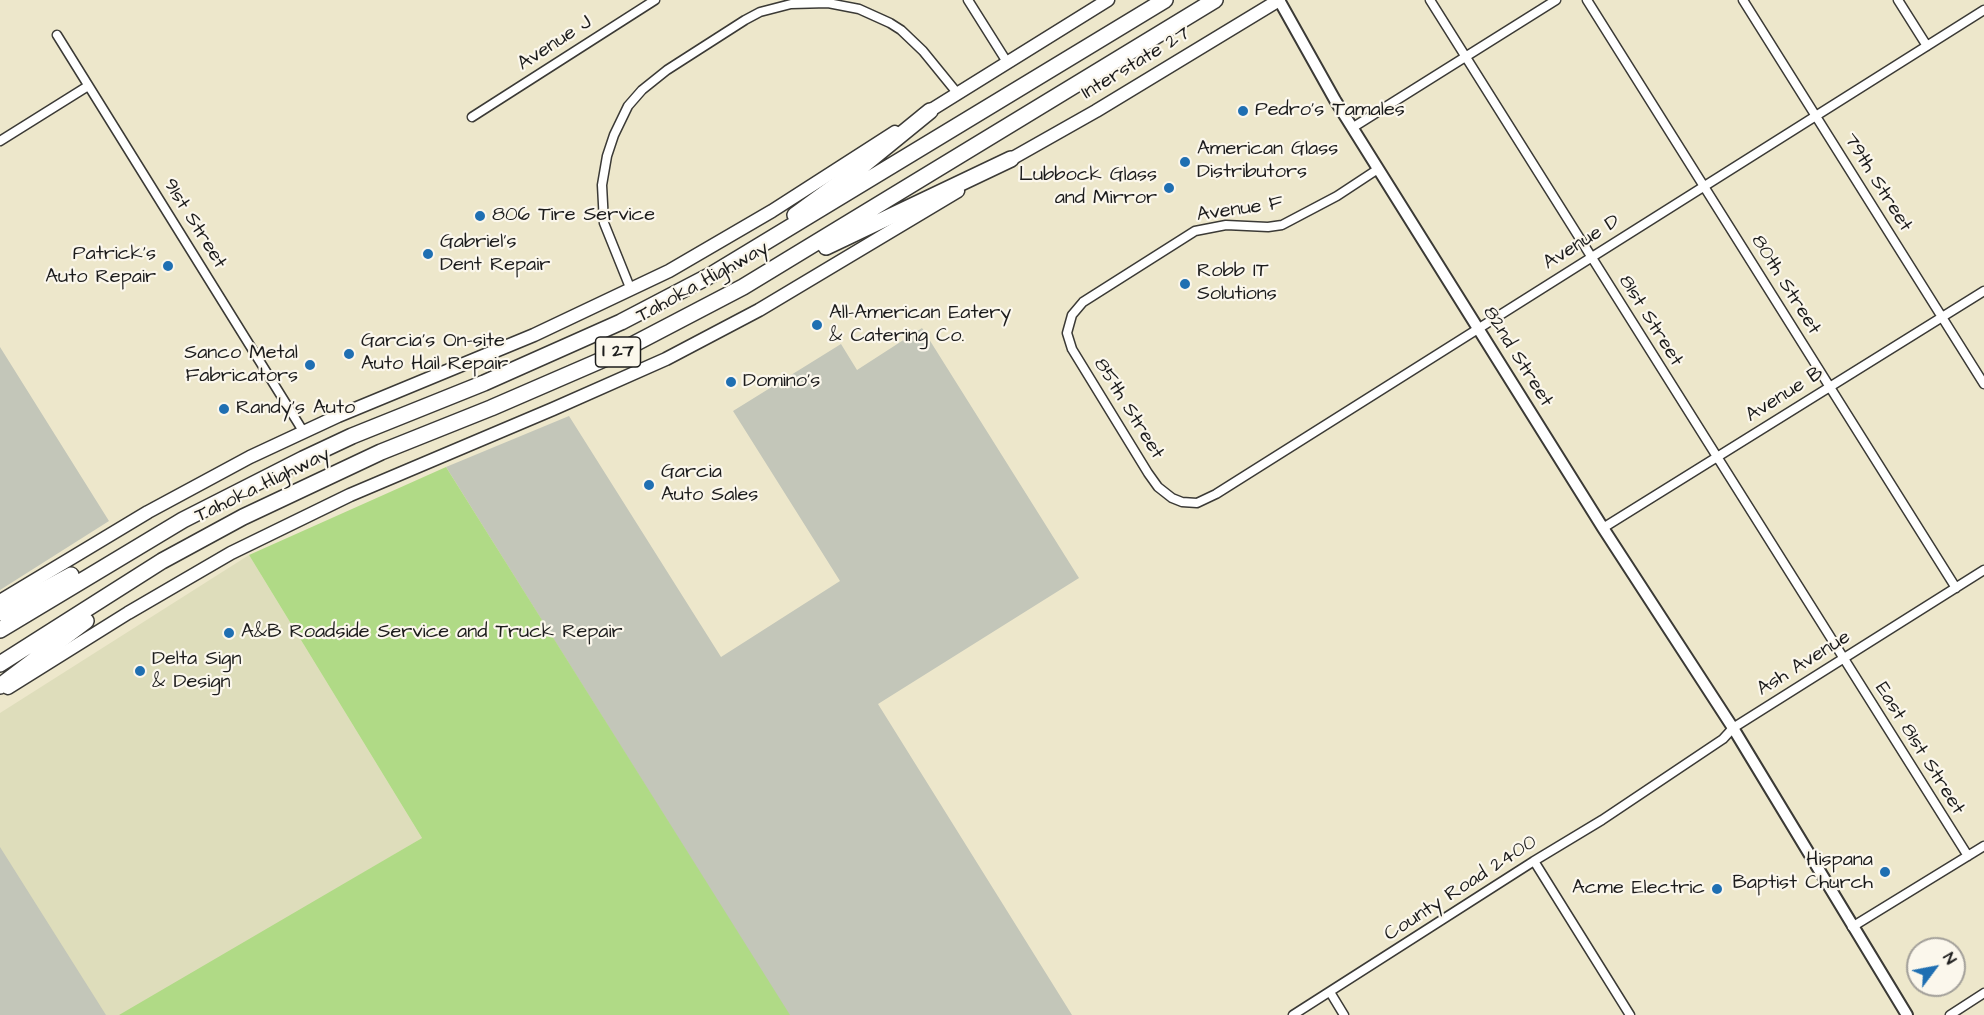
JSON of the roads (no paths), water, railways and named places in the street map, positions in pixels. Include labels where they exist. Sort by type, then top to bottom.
[{"type":"highway","name":"Tahoka Highway","points":[[0,630],[177,524],[294,463],[352,436],[494,379],[621,322],[738,259],[1165,0]]},
{"type":"highway","name":"Tahoka Highway","points":[[0,664],[171,556],[284,497],[370,457],[611,356],[755,280],[1215,0]]},
{"type":"highway","points":[[738,259],[762,238],[865,164],[930,111]]},
{"type":"highway","points":[[755,280],[1011,159]]},
{"type":"highway","points":[[0,613],[88,566],[177,524]]},
{"type":"highway","points":[[0,686],[171,556]]},
{"type":"main road","points":[[930,111],[1108,0]]},
{"type":"main road","name":"Interstate 27","points":[[1011,159],[1096,111],[1279,0]]},
{"type":"main road","name":"Tahoka Highway","points":[[0,602],[148,512],[303,431],[534,335],[669,271],[772,211],[930,111]]},
{"type":"main road","points":[[0,692],[185,578],[251,543],[344,498],[553,410],[702,341],[759,310],[1011,159]]},
{"type":"street","name":"Avenue J","points":[[472,117],[655,0]]},
{"type":"street","points":[[968,0],[1007,63]]},
{"type":"street","name":"82nd Street","points":[[1279,0],[1378,169],[1603,528],[1733,728],[1907,1015]]},
{"type":"street","name":"81st Street","points":[[1430,0],[1842,659]]},
{"type":"street","points":[[1353,128],[1556,0]]},
{"type":"street","name":"80th Street","points":[[1587,0],[1956,588]]},
{"type":"street","name":"79th Street","points":[[1743,0],[1984,384]]},
{"type":"street","points":[[1898,0],[1928,46]]},
{"type":"street","points":[[631,290],[604,223],[602,185],[614,135],[633,99],[655,78],[745,20],[760,12],[791,4],[828,3],[859,9],[890,22],[901,30],[923,51],[957,94]]},
{"type":"street","name":"Avenue D","points":[[1197,503],[1300,443],[1478,328],[1984,10]]},
{"type":"street","name":"91st Street","points":[[57,35],[303,431]]},
{"type":"street","points":[[0,141],[88,86]]},
{"type":"street","name":"Avenue F","points":[[1078,307],[1140,264],[1195,231],[1226,225],[1268,227],[1282,225],[1337,196],[1378,169]]},
{"type":"street","name":"Avenue B","points":[[1603,528],[1984,291]]},
{"type":"street","name":"85th Street","points":[[1078,307],[1072,315],[1067,333],[1072,349],[1158,487],[1172,498],[1182,502],[1197,503]]},
{"type":"street","name":"Ash Avenue","points":[[1646,791],[1724,739],[1733,728],[1984,570]]},
{"type":"street","name":"East 81st Street","points":[[1842,659],[1968,856]]},
{"type":"street","name":"County Road 2400","points":[[1293,1015],[1646,791]]},
{"type":"street","points":[[1852,927],[1984,846]]},
{"type":"street","points":[[1534,861],[1630,1015]]},
{"type":"street","points":[[1330,992],[1344,1015]]},
{"type":"street","points":[[1950,1015],[1984,993]]},
{"type":"place","name":"Pedro's Tamales","points":[[1243,111]]},
{"type":"place","name":"American Glass Distributors","points":[[1185,162]]},
{"type":"place","name":"Lubbock Glass and Mirror","points":[[1169,188]]},
{"type":"place","name":"806 Tire Service","points":[[480,216]]},
{"type":"place","name":"Gabriel's Dent Repair","points":[[428,254]]},
{"type":"place","name":"Patrick's Auto Repair","points":[[168,266]]},
{"type":"place","name":"Robb IT Solutions","points":[[1185,284]]},
{"type":"place","name":"All-American Eatery & Catering Co.","points":[[817,325]]},
{"type":"place","name":"Garcia’s On-site Auto Hail Repair","points":[[349,354]]},
{"type":"place","name":"Sanco Metal Fabricators","points":[[310,365]]},
{"type":"place","name":"Domino's","points":[[731,382]]},
{"type":"place","name":"Randy's Auto","points":[[224,409]]},
{"type":"place","name":"Garcia Auto Sales","points":[[649,485]]},
{"type":"place","name":"A&B Roadside Service and Truck Repair","points":[[229,633]]},
{"type":"place","name":"Delta Sign & Design","points":[[140,671]]},
{"type":"place","name":"Hispana Baptist Church","points":[[1885,872]]},
{"type":"place","name":"Acme Electric","points":[[1717,889]]}]
